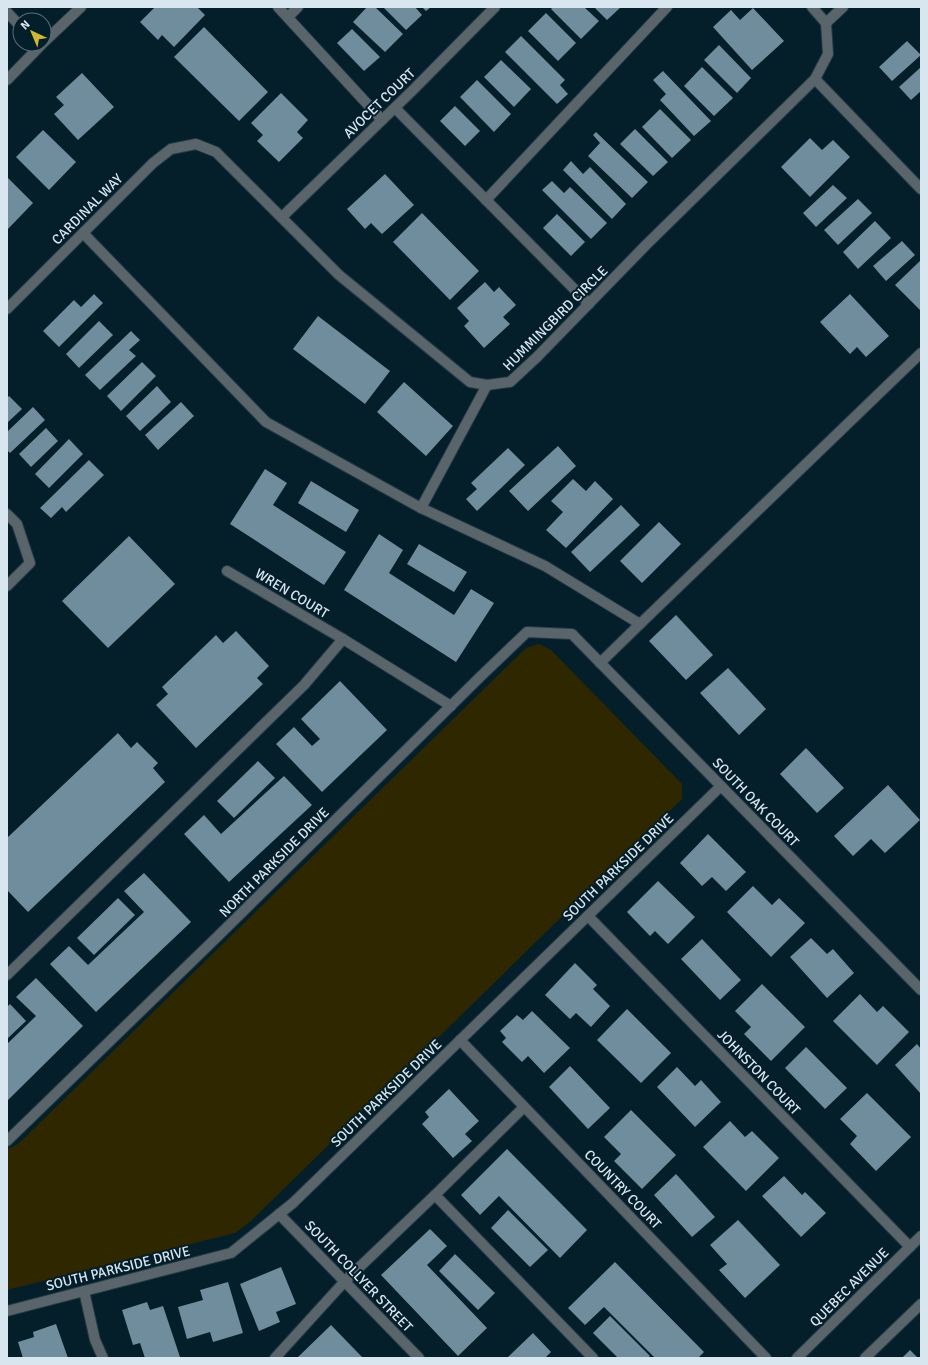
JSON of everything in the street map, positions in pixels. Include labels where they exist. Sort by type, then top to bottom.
[{"type":"street","points":[[52,34],[80,7]]},
{"type":"street","points":[[278,7],[382,120]]},
{"type":"street","points":[[288,17],[298,7]]},
{"type":"street","name":"AVOCET COURT","points":[[282,217],[395,108],[495,7]]},
{"type":"street","points":[[486,200],[667,7]]},
{"type":"street","points":[[812,7],[826,23],[842,7]]},
{"type":"street","name":"HUMMINGBIRD CIRCLE","points":[[196,144],[216,152],[340,275],[470,382],[487,385],[510,382],[646,245],[815,79],[828,54],[826,23]]},
{"type":"street","points":[[7,80],[33,52]]},
{"type":"street","points":[[815,79],[921,189]]},
{"type":"street","points":[[395,108],[589,304]]},
{"type":"street","name":"CARDINAL WAY","points":[[7,309],[153,162],[171,149],[196,144]]},
{"type":"street","points":[[83,233],[266,422],[421,508],[545,566],[640,624]]},
{"type":"street","points":[[600,663],[921,353]]},
{"type":"street","points":[[421,508],[487,385]]},
{"type":"street","points":[[7,514],[17,524],[30,563],[7,586]]},
{"type":"street","name":"WREN COURT","points":[[227,571],[343,639],[451,706]]},
{"type":"street","name":"NORTH PARKSIDE DRIVE","points":[[7,1141],[9,1141],[527,632],[572,634]]},
{"type":"street","name":"SOUTH OAK COURT","points":[[572,634],[921,990]]},
{"type":"street","points":[[7,975],[304,685],[343,639]]},
{"type":"street","name":"SOUTH PARKSIDE DRIVE","points":[[7,1311],[231,1253],[293,1203],[721,786]]},
{"type":"street","name":"JOHNSTON COURT","points":[[588,916],[910,1247]]},
{"type":"street","name":"COUNTRY COURT","points":[[460,1040],[766,1358]]},
{"type":"street","points":[[275,1358],[345,1281],[524,1107]]},
{"type":"street","points":[[435,1195],[593,1358]]},
{"type":"street","name":"SOUTH COLLYER STREET","points":[[279,1214],[419,1358]]},
{"type":"street","name":"QUEBEC AVENUE","points":[[797,1358],[921,1236]]},
{"type":"street","points":[[84,1291],[95,1340],[103,1358]]},
{"type":"street","points":[[865,1358],[921,1304]]},
{"type":"shaded area","points":[[539,644],[551,650],[682,784],[682,799],[251,1221],[235,1233],[7,1290],[7,1149],[18,1144],[526,648]]},
{"type":"building","points":[[155,7],[197,7],[205,15],[174,47],[162,35],[158,40],[140,22]]},
{"type":"building","points":[[367,7],[375,7],[403,34],[385,52],[353,22]]},
{"type":"building","points":[[383,7],[415,7],[422,15],[406,30]]},
{"type":"building","points":[[422,7],[431,7],[426,11]]},
{"type":"building","points":[[553,7],[584,7],[599,21],[581,39],[551,9]]},
{"type":"building","points":[[594,7],[621,7],[607,20]]},
{"type":"building","points":[[753,8],[784,41],[752,70],[713,27],[731,10],[740,20]]},
{"type":"building","points":[[546,13],[576,43],[558,61],[528,31]]},
{"type":"building","points":[[204,27],[268,92],[239,121],[174,57]]},
{"type":"building","points":[[352,29],[380,57],[364,71],[337,43]]},
{"type":"building","points":[[521,36],[565,80],[560,85],[568,94],[557,104],[505,52]]},
{"type":"building","points":[[907,41],[921,55],[892,81],[879,67]]},
{"type":"building","points":[[719,45],[751,78],[737,93],[704,60]]},
{"type":"building","points":[[501,60],[531,89],[514,107],[484,77]]},
{"type":"building","points":[[702,67],[733,98],[714,116],[684,86]]},
{"type":"building","points":[[921,67],[921,91],[911,100],[899,87]]},
{"type":"building","points":[[663,71],[711,121],[694,136],[660,100],[666,94],[653,80]]},
{"type":"building","points":[[82,73],[114,107],[78,140],[54,114],[64,105],[56,97]]},
{"type":"building","points":[[477,80],[511,114],[494,132],[460,97]]},
{"type":"building","points":[[281,93],[308,120],[297,132],[303,138],[279,162],[257,141],[263,135],[251,123]]},
{"type":"building","points":[[455,106],[480,131],[465,146],[440,121]]},
{"type":"building","points":[[660,109],[691,140],[672,158],[642,127]]},
{"type":"building","points":[[635,129],[668,162],[653,176],[620,144]]},
{"type":"building","points":[[43,130],[76,162],[49,190],[16,157]]},
{"type":"building","points":[[596,132],[648,182],[632,198],[588,156],[600,143],[593,135]]},
{"type":"building","points":[[810,138],[822,150],[833,140],[850,157],[810,197],[781,167]]},
{"type":"building","points":[[571,161],[583,174],[590,167],[626,204],[612,219],[563,170]]},
{"type":"building","points":[[385,174],[414,205],[382,234],[371,223],[365,229],[347,209]]},
{"type":"building","points":[[7,177],[33,203],[7,230]]},
{"type":"building","points":[[552,181],[564,193],[570,187],[607,223],[591,239],[542,190]]},
{"type":"building","points":[[833,185],[847,198],[816,227],[803,213]]},
{"type":"building","points":[[858,199],[872,213],[838,245],[824,230]]},
{"type":"building","points":[[422,213],[479,271],[450,300],[393,242]]},
{"type":"building","points":[[557,214],[585,242],[571,256],[543,228]]},
{"type":"building","points":[[875,221],[891,238],[858,269],[843,252]]},
{"type":"building","points":[[902,241],[915,255],[886,281],[873,266]]},
{"type":"building","points":[[921,260],[921,311],[895,285]]},
{"type":"building","points":[[485,282],[494,292],[499,287],[516,305],[503,317],[510,324],[484,348],[464,326],[469,321],[457,308]]},
{"type":"building","points":[[94,294],[103,303],[59,347],[43,331],[74,300],[81,307]]},
{"type":"building","points":[[850,294],[889,336],[866,357],[857,347],[850,354],[820,322]]},
{"type":"building","points":[[318,316],[390,371],[365,404],[293,349]]},
{"type":"building","points":[[99,321],[113,335],[79,368],[66,354]]},
{"type":"building","points":[[131,331],[140,340],[129,350],[136,356],[100,390],[85,375]]},
{"type":"building","points":[[142,362],[156,376],[121,411],[107,396]]},
{"type":"building","points":[[404,382],[453,426],[426,456],[377,412]]},
{"type":"building","points":[[157,386],[171,402],[140,431],[126,416]]},
{"type":"building","points":[[9,396],[22,409],[7,423],[7,398]]},
{"type":"building","points":[[181,402],[194,416],[158,450],[145,435]]},
{"type":"building","points":[[33,407],[45,420],[10,453],[7,450],[7,432]]},
{"type":"building","points":[[46,428],[58,441],[31,467],[19,454]]},
{"type":"building","points":[[69,439],[83,454],[49,488],[35,474]]},
{"type":"building","points":[[558,446],[576,466],[528,511],[509,491]]},
{"type":"building","points":[[508,448],[525,465],[477,511],[466,499],[477,489],[471,483]]},
{"type":"building","points":[[89,460],[104,475],[66,512],[62,507],[51,518],[40,508]]},
{"type":"building","points":[[265,469],[287,483],[273,505],[346,552],[324,585],[230,524]]},
{"type":"building","points":[[573,479],[586,491],[595,481],[613,499],[566,548],[546,530],[563,512],[551,501]]},
{"type":"building","points":[[311,481],[359,510],[346,532],[298,503]]},
{"type":"building","points":[[621,505],[640,525],[590,572],[571,552]]},
{"type":"building","points":[[659,522],[681,544],[642,583],[620,561]]},
{"type":"building","points":[[379,534],[403,550],[389,573],[454,615],[471,589],[494,603],[456,662],[344,590]]},
{"type":"building","points":[[129,536],[175,584],[108,648],[62,601]]},
{"type":"building","points":[[419,544],[467,572],[454,592],[407,564]]},
{"type":"building","points":[[676,615],[713,655],[686,680],[649,641]]},
{"type":"building","points":[[236,631],[269,666],[257,678],[263,684],[196,748],[156,705],[168,694],[162,687],[216,635],[223,643]]},
{"type":"building","points":[[728,668],[766,709],[739,735],[700,693]]},
{"type":"building","points":[[340,681],[387,730],[322,792],[276,744],[294,727],[312,746],[320,739],[301,719]]},
{"type":"building","points":[[118,733],[131,748],[137,742],[158,763],[153,768],[165,782],[28,912],[7,890],[7,838]]},
{"type":"building","points":[[806,748],[844,788],[817,813],[780,774]]},
{"type":"building","points":[[258,761],[275,778],[234,818],[217,801]]},
{"type":"building","points":[[284,776],[312,805],[229,882],[184,834],[204,815],[221,834]]},
{"type":"building","points":[[888,785],[920,820],[885,853],[871,839],[853,856],[834,836]]},
{"type":"building","points":[[708,834],[746,872],[726,891],[712,877],[702,886],[680,863]]},
{"type":"building","points":[[144,873],[191,922],[96,1012],[50,964],[69,946],[88,965],[144,912],[124,891]]},
{"type":"building","points":[[658,881],[695,917],[668,944],[655,931],[650,936],[627,912]]},
{"type":"building","points":[[753,886],[772,905],[779,898],[805,923],[771,957],[727,912]]},
{"type":"building","points":[[118,898],[135,915],[94,955],[77,938]]},
{"type":"building","points":[[811,938],[827,954],[833,949],[854,973],[827,998],[790,957]]},
{"type":"building","points":[[702,939],[741,980],[720,1000],[681,959]]},
{"type":"building","points":[[575,963],[597,985],[593,989],[610,1006],[591,1027],[576,1013],[570,1019],[545,995]]},
{"type":"building","points":[[36,978],[83,1026],[7,1101],[7,1044],[36,1016],[16,997]]},
{"type":"building","points":[[762,984],[805,1027],[771,1061],[744,1034],[751,1027],[735,1011]]},
{"type":"building","points":[[860,994],[877,1012],[883,1006],[909,1032],[877,1065],[833,1021]]},
{"type":"building","points":[[10,1004],[26,1021],[7,1039],[7,1007]]},
{"type":"building","points":[[627,1009],[671,1053],[641,1083],[597,1040]]},
{"type":"building","points":[[532,1011],[570,1048],[544,1073],[528,1056],[522,1062],[502,1042],[506,1038],[500,1031],[517,1015],[523,1020]]},
{"type":"building","points":[[917,1044],[921,1049],[921,1094],[895,1065]]},
{"type":"building","points":[[806,1047],[847,1088],[825,1109],[785,1068]]},
{"type":"building","points":[[570,1066],[610,1108],[588,1129],[549,1087]]},
{"type":"building","points":[[677,1067],[695,1086],[701,1080],[721,1102],[695,1127],[657,1087]]},
{"type":"building","points":[[449,1089],[479,1121],[465,1134],[472,1141],[453,1158],[422,1124],[429,1117],[425,1112]]},
{"type":"building","points":[[867,1093],[911,1137],[876,1171],[850,1144],[857,1136],[840,1119]]},
{"type":"building","points":[[631,1110],[676,1155],[642,1189],[614,1161],[621,1154],[604,1137]]},
{"type":"building","points":[[730,1121],[745,1137],[752,1131],[779,1158],[746,1191],[703,1147]]},
{"type":"building","points":[[507,1149],[587,1230],[560,1258],[499,1196],[480,1215],[461,1195]]},
{"type":"building","points":[[676,1174],[715,1217],[692,1237],[654,1195]]},
{"type":"building","points":[[784,1176],[802,1195],[805,1192],[826,1213],[801,1237],[762,1196]]},
{"type":"building","points":[[508,1210],[548,1250],[530,1267],[491,1228]]},
{"type":"building","points":[[738,1220],[780,1265],[745,1298],[719,1270],[727,1264],[710,1245]]},
{"type":"building","points":[[430,1229],[447,1246],[427,1265],[487,1328],[458,1356],[381,1275]]},
{"type":"building","points":[[455,1254],[495,1293],[478,1310],[439,1271]]},
{"type":"building","points":[[615,1262],[704,1352],[698,1358],[655,1358],[604,1307],[585,1325],[568,1308]]},
{"type":"building","points":[[281,1267],[296,1304],[276,1312],[280,1322],[259,1331],[240,1284]]},
{"type":"building","points":[[228,1282],[243,1333],[213,1342],[210,1332],[187,1339],[178,1307],[203,1300],[200,1290]]},
{"type":"building","points":[[147,1302],[150,1310],[163,1306],[180,1357],[145,1358],[140,1343],[133,1345],[122,1310]]},
{"type":"building","points":[[610,1316],[650,1356],[648,1358],[618,1358],[593,1333]]},
{"type":"building","points":[[56,1324],[68,1358],[23,1358],[18,1342],[34,1337],[33,1332]]},
{"type":"building","points":[[331,1325],[363,1358],[297,1358]]},
{"type":"building","points":[[533,1333],[551,1352],[545,1358],[507,1358]]},
{"type":"building","points":[[910,1350],[918,1358],[902,1358]]}]
